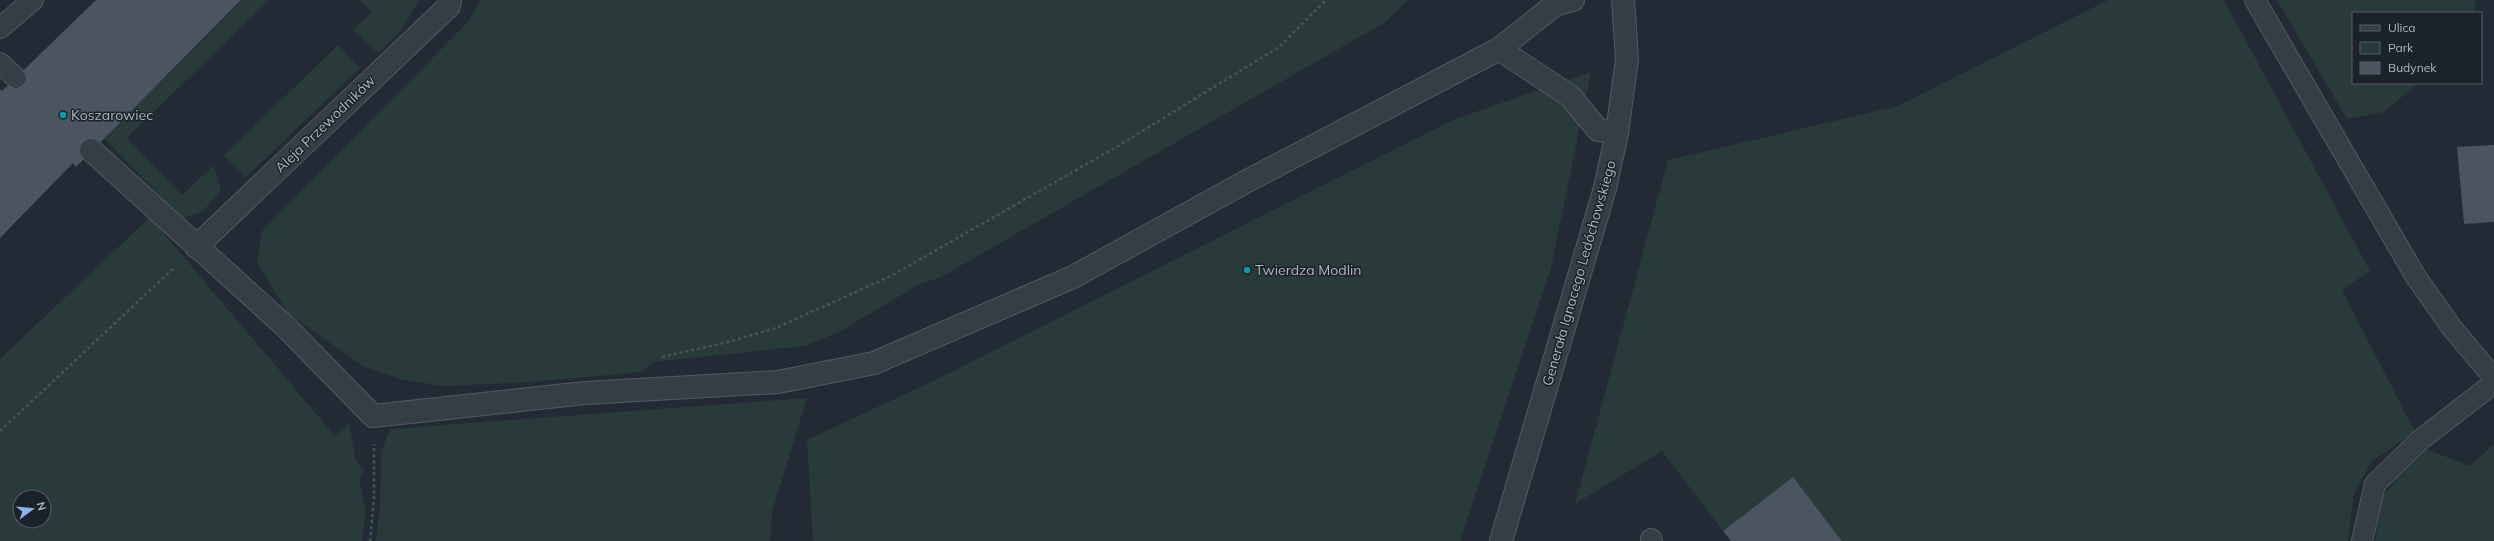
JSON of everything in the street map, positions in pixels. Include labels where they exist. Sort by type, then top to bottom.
[{"type":"street","name":"Aleja Przewodników","points":[[196,247],[448,6],[450,0]]},
{"type":"street","points":[[91,150],[196,247],[286,327],[373,416],[585,392],[778,382],[874,363],[1072,277],[1248,180],[1499,49],[1556,4],[1573,0]]},
{"type":"street","name":"Generała Ignacego Ledóchowskiego","points":[[1501,541],[1605,188],[1617,133],[1627,59],[1623,0]]},
{"type":"street","points":[[1499,49],[1570,96],[1598,130],[1617,133]]},
{"type":"lane","points":[[0,28],[33,0]]},
{"type":"lane","points":[[2255,0],[2416,277],[2452,328],[2494,378]]},
{"type":"lane","points":[[0,63],[16,78]]},
{"type":"lane","points":[[2362,541],[2375,484],[2419,441],[2494,383]]},
{"type":"path","points":[[661,357],[728,342],[776,328],[891,276],[1118,146],[1279,47],[1326,0]]},
{"type":"path","points":[[0,431],[196,247]]},
{"type":"path","points":[[370,541],[374,498],[373,416]]},
{"type":"green space","points":[[243,0],[269,0],[127,138],[182,195],[214,165],[221,191],[202,212],[181,218],[104,138]]},
{"type":"green space","points":[[359,0],[419,0],[401,30],[378,53],[353,30],[372,12]]},
{"type":"green space","points":[[480,0],[1408,0],[1384,23],[941,277],[920,284],[839,332],[805,346],[653,362],[642,372],[532,382],[443,386],[401,379],[362,366],[287,312],[257,262],[262,231],[468,22]]},
{"type":"green space","points":[[2108,0],[2224,0],[2370,271],[2342,290],[2415,432],[2372,461],[2353,496],[2348,541],[1842,541],[1793,477],[1723,531],[1662,451],[1575,504],[1668,160],[1898,106]]},
{"type":"green space","points":[[2277,0],[2476,0],[2474,12],[2352,12],[2352,84],[2417,84],[2384,112],[2347,119]]},
{"type":"green space","points":[[338,45],[360,68],[246,177],[224,155]]},
{"type":"green space","points":[[1591,72],[1551,268],[1460,541],[813,541],[807,440],[931,382],[1455,119]]},
{"type":"green space","points":[[150,217],[335,436],[349,423],[356,461],[365,471],[359,478],[366,512],[362,541],[0,541],[0,359]]},
{"type":"green space","points":[[807,398],[772,512],[770,541],[376,541],[380,504],[381,453],[390,429]]},
{"type":"green space","points":[[2494,444],[2494,541],[2375,541],[2382,497],[2423,448],[2470,466]]},
{"type":"building","name":"Koszarowiec","points":[[96,0],[241,0],[76,167],[73,163],[0,238],[0,89],[2,91]]},
{"type":"building","points":[[2494,145],[2494,222],[2464,224],[2457,147]]},
{"type":"building","points":[[1793,477],[1842,541],[1731,541],[1723,531]]},
{"type":"place","name":"Koszarowiec","points":[[63,115]]},
{"type":"place","name":"Twierdza Modlin","points":[[1247,270]]}]
